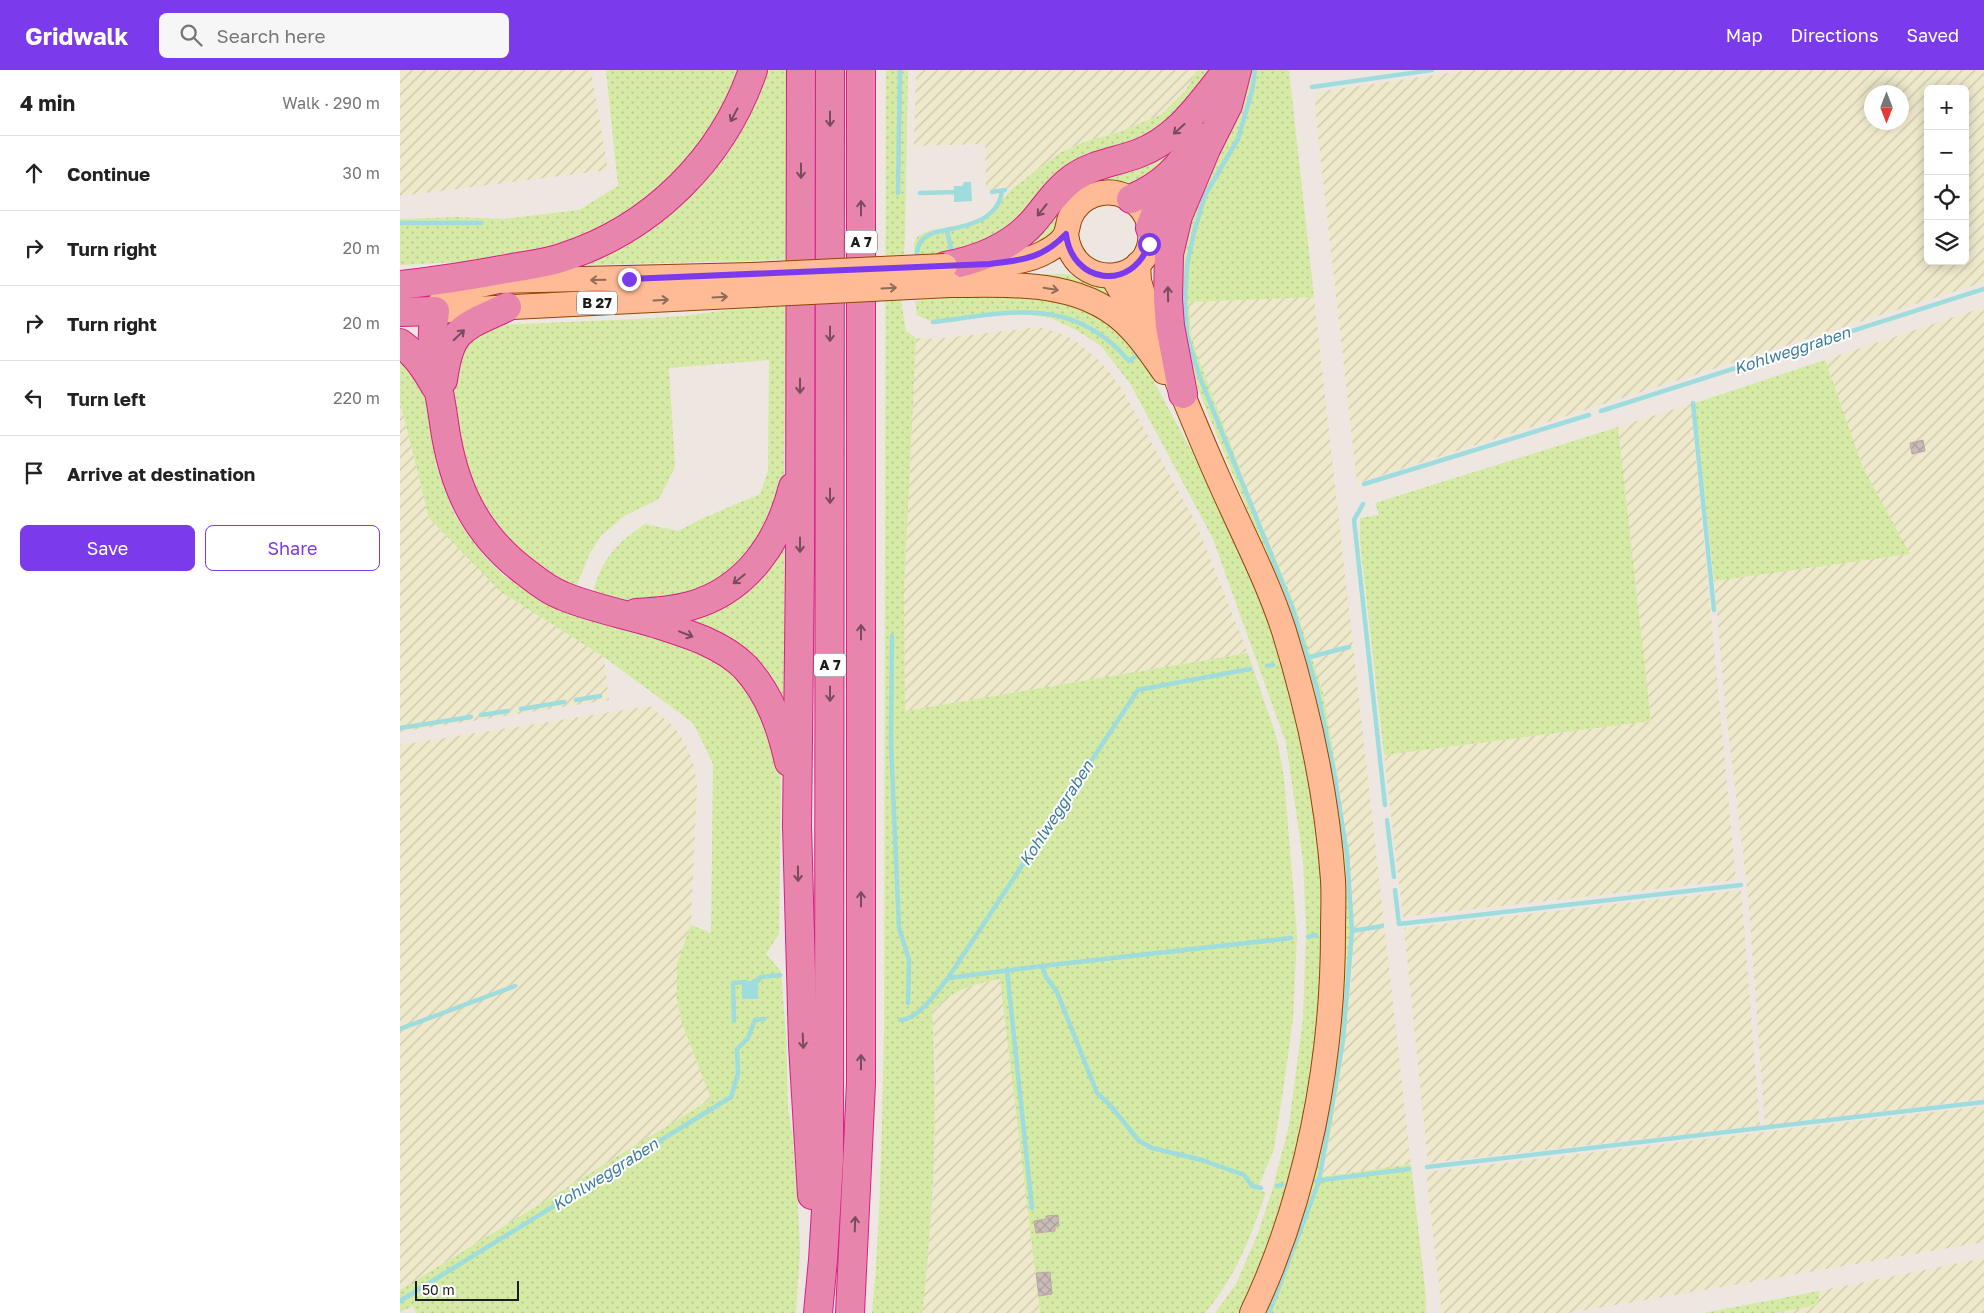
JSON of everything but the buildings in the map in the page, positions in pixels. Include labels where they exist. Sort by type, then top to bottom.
[{"type":"highway","points":[[402,285],[491,272],[563,258],[611,238],[642,219],[689,179],[726,131],[753,70]]},
{"type":"highway","points":[[801,70],[798,826],[803,1045],[818,1307]]},
{"type":"highway","name":"A 7","points":[[818,1307],[829,1160],[830,70]]},
{"type":"highway","name":"A 7","points":[[850,1313],[861,1083],[861,70]]},
{"type":"highway","points":[[1183,394],[1170,326],[1168,299],[1169,254],[1178,216],[1206,149],[1228,105],[1227,73]]},
{"type":"highway","points":[[1131,199],[1147,192],[1167,179],[1181,164],[1207,121],[1227,73]]},
{"type":"highway","points":[[948,276],[1020,235],[1055,194],[1080,174],[1097,165],[1137,154],[1157,145],[1187,121],[1227,73]]},
{"type":"highway","points":[[1150,228],[1156,212],[1206,149]]},
{"type":"highway","name":"B 27","points":[[402,285],[499,281]]},
{"type":"highway","points":[[440,396],[449,348],[456,335],[473,323],[507,307]]},
{"type":"highway","points":[[435,311],[431,332],[434,364],[450,458],[469,510],[491,542],[508,560],[560,595],[681,632],[719,648],[744,667],[767,697],[781,730],[790,766],[798,826]]},
{"type":"highway","name":"B 27","points":[[400,312],[435,311]]},
{"type":"highway","points":[[400,344],[407,348],[424,366],[440,396]]},
{"type":"highway","points":[[622,614],[663,611],[690,606],[717,595],[739,580],[760,560],[783,519],[800,461]]},
{"type":"main road","points":[[1108,192],[1131,199],[1144,212],[1150,228],[1149,244],[1138,264],[1126,272],[1112,276],[1094,274],[1078,264],[1069,250],[1066,234],[1069,219],[1078,205],[1092,196],[1108,192]]},
{"type":"main road","name":"B 27","points":[[948,276],[989,264],[1030,257],[1046,252],[1066,234]]},
{"type":"main road","name":"B 27","points":[[435,311],[507,307],[752,285],[948,276],[1009,277],[1061,265],[1078,264]]},
{"type":"main road","points":[[1138,264],[1139,281],[1146,304],[1283,628],[1314,741],[1323,790],[1333,881],[1331,1010],[1320,1088],[1304,1164],[1285,1229],[1252,1313]]},
{"type":"main road","points":[[948,276],[1038,286],[1067,291],[1087,298],[1111,312],[1131,328],[1164,372]]},
{"type":"main road","points":[[1112,276],[1140,322],[1215,471]]},
{"type":"main road","points":[[435,311],[443,298],[461,289],[499,281]]},
{"type":"main road","name":"B 27","points":[[499,281],[752,285]]},
{"type":"shaded area","points":[[400,70],[591,70],[608,170],[400,196]]},
{"type":"shaded area","points":[[916,70],[1197,70],[1186,90],[1162,114],[1120,132],[1087,141],[1061,152],[1013,188],[986,191],[985,144],[914,146]]},
{"type":"shaded area","points":[[1469,70],[1984,70],[1984,282],[1357,483],[1315,108],[1317,92]]},
{"type":"shaded area","points":[[1314,297],[1411,1164],[1321,1177],[1331,1131],[1351,984],[1353,943],[1348,863],[1337,772],[1323,693],[1295,605],[1253,504],[1199,360],[1191,335],[1189,302]]},
{"type":"shaded area","points":[[1984,307],[1984,1099],[1765,1126],[1748,896],[1726,713],[1714,581],[1909,554],[1863,468],[1825,360]]},
{"type":"shaded area","points":[[1039,327],[1065,335],[1077,342],[1102,363],[1122,389],[1196,523],[1248,653],[905,711],[904,591],[916,338],[936,339]]},
{"type":"shaded area","points":[[400,401],[429,518],[501,592],[604,657],[609,700],[400,732]]},
{"type":"shaded area","points":[[1691,404],[1736,880],[1403,917],[1384,755],[1651,721],[1618,427]]},
{"type":"shaded area","points":[[650,706],[674,727],[685,743],[693,761],[697,785],[691,925],[677,963],[677,1000],[681,1020],[711,1099],[400,1290],[400,745]]},
{"type":"shaded area","points":[[1741,890],[1760,1126],[1428,1163],[1404,928]]},
{"type":"shaded area","points":[[1000,979],[1040,1313],[922,1313],[934,1178],[936,1067],[932,1010],[952,993],[979,983]]},
{"type":"shaded area","points":[[1984,1106],[1984,1242],[1569,1313],[1442,1313],[1426,1172]]},
{"type":"shaded area","points":[[1984,1258],[1984,1313],[1776,1313],[1818,1305],[1819,1291]]},
{"type":"green space","points":[[606,70],[743,70],[724,115],[660,192],[586,238],[514,259],[400,265],[400,219],[458,217],[504,219],[579,210],[618,186]]},
{"type":"green space","points":[[761,70],[786,70],[786,260],[582,265],[579,259],[630,236]]},
{"type":"green space","points":[[886,70],[908,70],[905,236],[901,300],[906,331],[916,338],[904,591],[905,711],[1248,653],[1277,739],[1284,777],[1297,935],[1293,1019],[1274,1149],[1257,1190],[1266,1192],[1234,1270],[1226,1285],[1205,1313],[1040,1313],[1000,979],[964,989],[949,997],[932,1010],[935,1086],[934,1162],[922,1313],[872,1313],[879,1207],[884,1030]]},
{"type":"green space","points":[[1197,70],[1210,70],[1187,108],[1000,237],[942,255],[914,256],[914,243],[918,236],[928,231],[975,222],[992,210],[1013,188],[1061,152],[1087,141],[1120,132],[1162,114],[1186,90]]},
{"type":"green space","points":[[1248,70],[1289,70],[1314,297],[1189,302],[1191,335],[1253,504],[1295,605],[1323,693],[1337,772],[1348,863],[1353,943],[1345,1042],[1331,1131],[1321,1177],[1411,1164],[1426,1297],[1426,1313],[1265,1313],[1303,1213],[1320,1145],[1341,1026],[1345,916],[1287,606],[1193,377],[1179,318],[1180,250]]},
{"type":"green space","points":[[1188,131],[1163,176],[1065,203],[1046,242],[1041,246],[1030,249],[1009,251],[1061,199]]},
{"type":"green space","points":[[1043,274],[1067,274],[1074,276],[1092,286],[1109,290],[1124,304],[1055,278],[1043,276]]},
{"type":"green space","points":[[1003,292],[1066,298],[1120,331],[1148,368],[1228,519],[1280,653],[1296,714],[1316,818],[1323,897],[1321,1001],[1310,1095],[1278,1223],[1242,1313],[1215,1313],[1236,1284],[1258,1233],[1272,1191],[1289,1125],[1303,1018],[1306,932],[1303,860],[1286,743],[1213,539],[1131,385],[1101,346],[1078,331],[1051,318],[1017,313],[933,322],[917,315],[915,301]]},
{"type":"green space","points":[[787,306],[784,477],[781,497],[757,549],[703,592],[650,600],[628,600],[593,593],[596,581],[606,561],[618,545],[645,524],[678,531],[760,494],[768,470],[769,360],[669,368],[675,467],[659,499],[624,516],[601,536],[590,553],[576,587],[546,574],[508,542],[476,496],[458,436],[452,366],[478,330],[494,325],[684,316],[735,309]]},
{"type":"green space","points":[[400,355],[413,366],[428,403],[436,464],[455,515],[484,556],[504,576],[551,607],[579,617],[652,633],[714,658],[734,673],[749,691],[777,750],[781,776],[779,934],[766,954],[781,971],[786,1034],[788,1108],[798,1206],[800,1252],[796,1313],[416,1313],[413,1306],[400,1312],[400,1290],[711,1099],[681,1020],[677,1000],[677,963],[691,925],[711,933],[713,764],[693,723],[604,657],[501,592],[429,518],[400,401]]},
{"type":"green space","points":[[1825,360],[1863,468],[1910,554],[1714,581],[1695,403]]},
{"type":"green space","points":[[1618,427],[1651,721],[1384,755],[1360,542],[1360,518],[1379,515],[1375,503]]},
{"type":"green space","points":[[785,539],[790,540],[790,701],[783,703],[681,615]]},
{"type":"green space","points":[[1819,1291],[1818,1305],[1776,1313],[1703,1313]]},
{"type":"water","points":[[964,182],[971,182],[972,201],[954,202],[954,186],[962,186]]},
{"type":"water","points":[[742,981],[758,981],[758,999],[742,999]]},
{"type":"waterway","points":[[898,193],[900,70]]},
{"type":"waterway","points":[[1255,70],[1252,91],[1238,139],[1205,195],[1194,232],[1187,266],[1185,302],[1187,335],[1199,375],[1292,607],[1317,689],[1334,773],[1347,854],[1352,931],[1343,1040],[1319,1181],[1269,1313]]},
{"type":"waterway","points":[[1312,87],[1432,70]]},
{"type":"waterway","points":[[992,192],[1005,190]]},
{"type":"waterway","points":[[951,249],[947,230],[965,226],[982,219],[995,208],[1002,191]]},
{"type":"waterway","points":[[920,193],[958,192]]},
{"type":"waterway","points":[[400,223],[481,223]]},
{"type":"waterway","points":[[917,253],[923,239],[937,232],[947,230]]},
{"type":"waterway","name":"Kohlweggraben","points":[[1601,411],[1984,289]]},
{"type":"waterway","points":[[933,322],[1013,313],[1038,313],[1062,317],[1085,325],[1107,340],[1129,361],[1136,356]]},
{"type":"waterway","points":[[1693,403],[1714,610]]},
{"type":"waterway","name":"Kohlweggraben","points":[[1364,484],[1589,415]]},
{"type":"waterway","points":[[1363,504],[1354,520],[1385,805]]},
{"type":"waterway","points":[[892,636],[891,744],[899,928],[909,960],[908,1003]]},
{"type":"waterway","name":"Kohlweggraben","points":[[1310,657],[1349,647]]},
{"type":"waterway","name":"Kohlweggraben","points":[[1267,666],[1273,665]]},
{"type":"waterway","name":"Kohlweggraben","points":[[900,1020],[907,1019],[920,1010],[948,978],[1138,690],[1250,669]]},
{"type":"waterway","points":[[576,700],[600,696]]},
{"type":"waterway","points":[[521,709],[564,702]]},
{"type":"waterway","points":[[481,715],[508,711]]},
{"type":"waterway","points":[[400,728],[471,717]]},
{"type":"waterway","points":[[1387,820],[1394,877]]},
{"type":"waterway","points":[[1395,890],[1399,924],[1741,885]]},
{"type":"waterway","points":[[1352,931],[1382,926]]},
{"type":"waterway","points":[[1308,937],[1316,935]]},
{"type":"waterway","points":[[948,978],[1291,938]]},
{"type":"waterway","points":[[1042,966],[1046,977],[1057,992],[1097,1093],[1109,1104],[1139,1141],[1152,1148],[1202,1160],[1244,1175],[1252,1186],[1261,1188]]},
{"type":"waterway","points":[[1007,970],[1032,1208]]},
{"type":"waterway","points":[[754,981],[758,981],[761,977],[780,975]]},
{"type":"waterway","points":[[734,1021],[733,983],[746,982]]},
{"type":"waterway","points":[[400,1029],[515,986]]},
{"type":"waterway","name":"Kohlweggraben","points":[[400,1301],[731,1097],[738,1074],[737,1049],[748,1038],[755,1020],[764,1019]]},
{"type":"waterway","points":[[1427,1167],[1984,1102]]},
{"type":"waterway","points":[[1315,1181],[1409,1169]]},
{"type":"waterway","points":[[1277,1186],[1282,1185]]},
{"type":"route","points":[[629,279],[989,264],[1012,261],[1046,252],[1066,234],[1069,250],[1078,264],[1094,274],[1112,276],[1126,272],[1138,264],[1149,244]]}]
